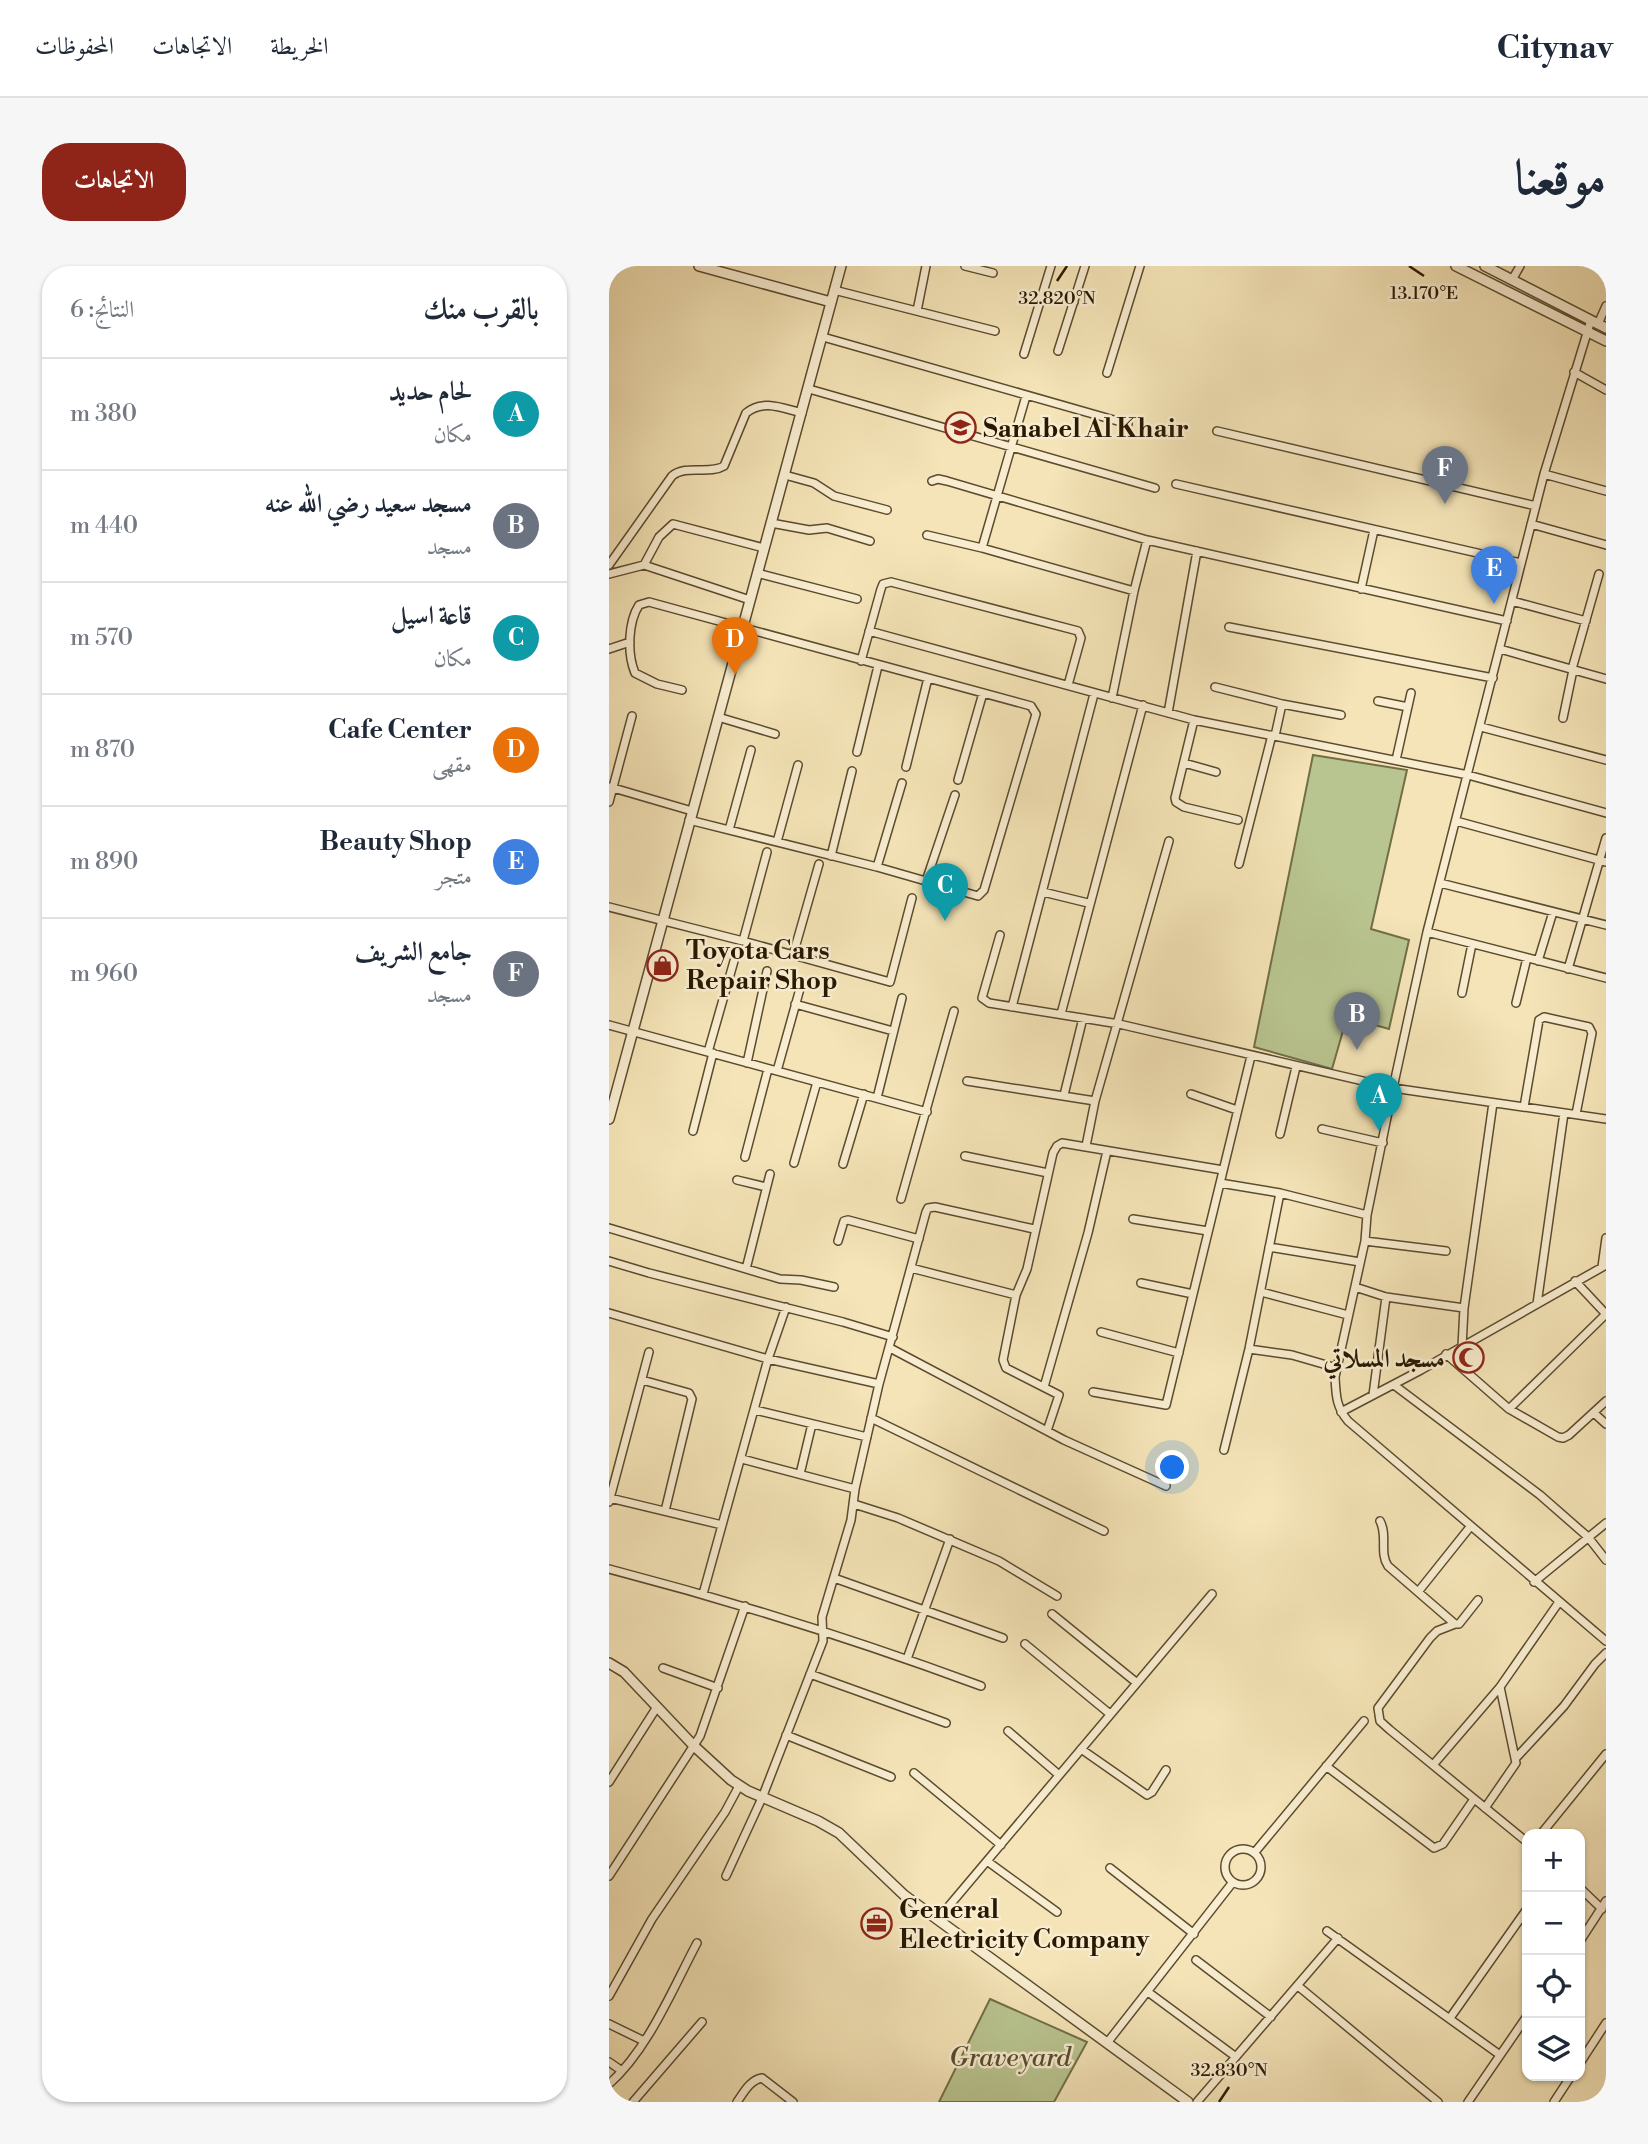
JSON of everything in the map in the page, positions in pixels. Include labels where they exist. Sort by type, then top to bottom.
[{"type":"street","points":[[699,266],[831,302]]},
{"type":"street","points":[[609,1119],[841,266]]},
{"type":"street","points":[[917,312],[926,266]]},
{"type":"street","points":[[965,266],[993,273]]},
{"type":"street","points":[[1024,354],[1051,266]]},
{"type":"street","points":[[1058,351],[1085,266]]},
{"type":"street","points":[[1107,373],[1140,266]]},
{"type":"street","points":[[1456,266],[1606,341]]},
{"type":"street","points":[[1485,266],[1598,324]]},
{"type":"street","points":[[1512,280],[1520,266]]},
{"type":"street","points":[[834,290],[995,331]]},
{"type":"street","points":[[1043,293],[1074,302]]},
{"type":"street","points":[[1606,306],[1598,324],[1587,331],[1544,474],[1427,932],[1367,1215],[1365,1241],[1338,1367],[1336,1399],[1347,1422],[1606,1641]]},
{"type":"street","points":[[823,337],[1128,424]]},
{"type":"street","points":[[1574,372],[1606,390]]},
{"type":"street","points":[[809,389],[1155,488]]},
{"type":"street","points":[[982,548],[1026,396]]},
{"type":"street","points":[[609,565],[672,476],[677,472],[710,470],[724,466],[749,410],[763,404],[802,413]]},
{"type":"street","points":[[1216,431],[1536,506]]},
{"type":"street","points":[[1544,474],[1606,491]]},
{"type":"street","points":[[785,475],[814,483],[834,496],[887,510]]},
{"type":"street","points":[[932,481],[947,481],[1147,540],[1507,621]]},
{"type":"street","points":[[1175,484],[1521,563]]},
{"type":"street","points":[[771,523],[809,530],[827,528],[870,541]]},
{"type":"street","points":[[644,565],[659,537],[673,524],[764,548]]},
{"type":"street","points":[[1531,524],[1606,545]]},
{"type":"street","points":[[1361,589],[1374,530]]},
{"type":"street","points":[[927,536],[982,548],[1134,591]]},
{"type":"street","points":[[1112,698],[1147,540]]},
{"type":"street","points":[[1168,713],[1197,551]]},
{"type":"street","points":[[609,574],[644,565],[750,600]]},
{"type":"street","points":[[757,573],[857,600]]},
{"type":"street","points":[[1563,718],[1585,621],[1599,574]]},
{"type":"street","points":[[861,661],[883,584],[891,582],[1078,631],[1081,638],[1068,685]]},
{"type":"street","points":[[1512,601],[1585,621]]},
{"type":"street","points":[[611,787],[729,830],[877,867],[978,897],[982,895],[1036,714],[1031,706],[649,602],[639,605],[633,613],[630,642],[631,663],[635,674],[683,691]]},
{"type":"street","points":[[1229,626],[1493,678]]},
{"type":"street","points":[[869,631],[1194,720],[1468,775],[1606,814]]},
{"type":"street","points":[[609,649],[630,642]]},
{"type":"street","points":[[1500,649],[1606,679]]},
{"type":"street","points":[[856,752],[878,666]]},
{"type":"street","points":[[906,767],[928,678]]},
{"type":"street","points":[[1215,687],[1341,715]]},
{"type":"street","points":[[958,780],[983,693]]},
{"type":"street","points":[[1396,760],[1411,693]]},
{"type":"street","points":[[1012,1007],[1094,694]]},
{"type":"street","points":[[1378,701],[1408,707]]},
{"type":"street","points":[[1239,864],[1282,704]]},
{"type":"street","points":[[1061,1014],[1143,705]]},
{"type":"street","points":[[609,802],[632,716]]},
{"type":"street","points":[[718,717],[775,734]]},
{"type":"street","points":[[1194,720],[1175,798],[1179,805],[1238,820]]},
{"type":"street","points":[[1481,727],[1606,760]]},
{"type":"street","points":[[729,830],[751,750]]},
{"type":"street","points":[[1184,763],[1216,772]]},
{"type":"street","points":[[777,842],[799,765]]},
{"type":"street","points":[[831,856],[852,771]]},
{"type":"street","points":[[877,867],[902,783]]},
{"type":"street","points":[[926,881],[955,795]]},
{"type":"street","points":[[1456,821],[1603,861]]},
{"type":"street","points":[[1569,969],[1603,861],[1606,838]]},
{"type":"street","points":[[1086,1146],[1095,1101],[1169,841]]},
{"type":"street","points":[[743,941],[767,852]]},
{"type":"street","points":[[793,955],[819,864]]},
{"type":"street","points":[[1440,883],[1606,925]]},
{"type":"street","points":[[1043,892],[1089,903]]},
{"type":"street","points":[[609,907],[890,982],[912,898]]},
{"type":"street","points":[[1538,961],[1553,912]]},
{"type":"street","points":[[1427,932],[1606,978]]},
{"type":"street","points":[[1000,935],[982,998],[989,1003],[1119,1024],[1393,1088],[1606,1119]]},
{"type":"street","points":[[1462,993],[1472,944]]},
{"type":"street","points":[[1516,1003],[1527,958]]},
{"type":"street","points":[[693,1131],[734,961]]},
{"type":"street","points":[[747,1063],[767,971]]},
{"type":"street","points":[[778,1071],[801,985]]},
{"type":"street","points":[[877,1098],[902,998]]},
{"type":"street","points":[[795,1004],[893,1031]]},
{"type":"street","points":[[901,1199],[954,1011]]},
{"type":"street","points":[[1524,1107],[1539,1020],[1544,1017],[1589,1027],[1592,1033],[1576,1114]]},
{"type":"street","points":[[1064,1096],[1083,1018]]},
{"type":"street","points":[[609,1025],[927,1112]]},
{"type":"street","points":[[1093,1392],[1166,1405],[1251,1056]]},
{"type":"street","points":[[1280,1134],[1296,1067]]},
{"type":"street","points":[[745,1157],[768,1069]]},
{"type":"street","points":[[967,1081],[1095,1101]]},
{"type":"street","points":[[794,1163],[817,1082]]},
{"type":"street","points":[[843,1164],[864,1094]]},
{"type":"street","points":[[1191,1094],[1237,1110]]},
{"type":"street","points":[[1462,1347],[1464,1308],[1493,1103]]},
{"type":"street","points":[[1537,1304],[1564,1113]]},
{"type":"street","points":[[1322,1129],[1383,1143]]},
{"type":"street","points":[[1047,1431],[1059,1395],[1006,1368],[1003,1360],[1016,1294],[1027,1269],[1034,1229],[1057,1146],[1062,1143],[1086,1146],[1223,1170]]},
{"type":"street","points":[[1044,1387],[1088,1233],[1107,1151]]},
{"type":"street","points":[[964,1156],[1048,1173]]},
{"type":"street","points":[[746,1269],[770,1174]]},
{"type":"street","points":[[737,1180],[766,1187]]},
{"type":"street","points":[[1220,1184],[1280,1193],[1367,1215]]},
{"type":"street","points":[[1224,1450],[1249,1349],[1280,1193]]},
{"type":"street","points":[[726,1876],[762,1798],[823,1641],[822,1617],[854,1504],[879,1384],[926,1212],[928,1208],[935,1207],[1034,1229]]},
{"type":"street","points":[[1133,1219],[1208,1231]]},
{"type":"street","points":[[838,1241],[843,1221],[848,1220],[919,1239]]},
{"type":"street","points":[[609,1228],[780,1279],[834,1287]]},
{"type":"street","points":[[1341,1412],[1394,1385],[1604,1266],[1606,1238]]},
{"type":"street","points":[[1365,1241],[1446,1251]]},
{"type":"street","points":[[1269,1247],[1360,1262]]},
{"type":"street","points":[[609,1261],[893,1337]]},
{"type":"street","points":[[911,1268],[1016,1294]]},
{"type":"street","points":[[1509,1409],[1606,1314],[1575,1282]]},
{"type":"street","points":[[1141,1283],[1193,1294]]},
{"type":"street","points":[[1355,1287],[1386,1297],[1464,1308]]},
{"type":"street","points":[[1261,1292],[1348,1315]]},
{"type":"street","points":[[1373,1395],[1386,1297]]},
{"type":"street","points":[[703,1594],[768,1359],[786,1307]]},
{"type":"street","points":[[609,1313],[768,1359],[879,1384]]},
{"type":"street","points":[[1101,1332],[1179,1353]]},
{"type":"street","points":[[890,1348],[1047,1431],[1166,1486]]},
{"type":"street","points":[[1249,1349],[1292,1355],[1338,1367]]},
{"type":"street","points":[[649,1352],[610,1500],[722,1525]]},
{"type":"street","points":[[1446,1354],[1509,1409],[1558,1437],[1563,1438],[1606,1401]]},
{"type":"street","points":[[642,1380],[689,1393],[692,1399],[665,1511]]},
{"type":"street","points":[[1394,1385],[1540,1495],[1588,1537],[1606,1560]]},
{"type":"street","points":[[755,1409],[867,1437]]},
{"type":"street","points":[[1594,1412],[1606,1424]]},
{"type":"street","points":[[871,1418],[1104,1531]]},
{"type":"street","points":[[800,1474],[812,1424]]},
{"type":"street","points":[[742,1459],[855,1489]]},
{"type":"street","points":[[854,1504],[898,1518],[999,1561],[1057,1597]]},
{"type":"street","points":[[1380,1521],[1385,1537],[1385,1562],[1455,1624]]},
{"type":"street","points":[[1534,1582],[1606,1523]]},
{"type":"street","points":[[1418,1592],[1470,1527]]},
{"type":"street","points":[[907,1659],[950,1539]]},
{"type":"street","points":[[609,1570],[821,1629],[981,1686]]},
{"type":"street","points":[[834,1578],[1003,1638]]},
{"type":"street","points":[[938,1919],[1212,1594]]},
{"type":"street","points":[[1478,1600],[1459,1624],[1437,1631],[1378,1708],[1380,1721],[1522,1838]]},
{"type":"street","points":[[1433,1765],[1500,1687],[1559,1602]]},
{"type":"street","points":[[609,1876],[702,1732],[745,1606]]},
{"type":"street","points":[[1052,1614],[1137,1683]]},
{"type":"street","points":[[1025,1644],[1110,1714]]},
{"type":"street","points":[[1516,1758],[1565,1706],[1606,1653]]},
{"type":"street","points":[[613,1666],[682,1738],[694,1745]]},
{"type":"street","points":[[613,1666],[624,1672],[694,1745],[739,1786],[839,1833],[896,1888],[1188,2102]]},
{"type":"street","points":[[663,1668],[718,1688]]},
{"type":"street","points":[[810,1674],[946,1723]]},
{"type":"street","points":[[1485,1808],[1514,1768],[1516,1758],[1500,1687]]},
{"type":"street","points":[[609,1782],[655,1710]]},
{"type":"street","points":[[1255,1852],[1364,1721]]},
{"type":"street","points":[[1008,1731],[1059,1775]]},
{"type":"street","points":[[786,1735],[891,1777]]},
{"type":"street","points":[[1081,1749],[1147,1795],[1152,1792],[1166,1770]]},
{"type":"street","points":[[1545,1829],[1606,1754]]},
{"type":"street","points":[[1326,1766],[1434,1848],[1443,1843],[1474,1799]]},
{"type":"street","points":[[914,1773],[1000,1844]]},
{"type":"street","points":[[609,1996],[652,1919],[728,1807],[739,1786]]},
{"type":"street","points":[[1244,1848],[1255,1852],[1261,1861],[1258,1878],[1243,1885],[1233,1882],[1226,1873],[1228,1856],[1244,1848]]},
{"type":"street","points":[[988,1861],[1057,1912]]},
{"type":"street","points":[[1110,1868],[1194,1934]]},
{"type":"street","points":[[1107,2043],[1233,1882]]},
{"type":"street","points":[[1584,1892],[1602,1909]]},
{"type":"street","points":[[1585,1934],[1606,1901]]},
{"type":"street","points":[[1450,2018],[1522,1916]]},
{"type":"street","points":[[1327,1931],[1500,2055]]},
{"type":"street","points":[[1197,2102],[1338,1938]]},
{"type":"street","points":[[609,2084],[644,2041],[697,1943]]},
{"type":"street","points":[[1196,1961],[1271,2017]]},
{"type":"street","points":[[1298,1986],[1438,2102]]},
{"type":"street","points":[[1148,1992],[1236,2057]]},
{"type":"street","points":[[1468,2102],[1526,2018]]},
{"type":"street","points":[[633,2102],[702,2022]]},
{"type":"street","points":[[1585,2055],[1606,2023]]},
{"type":"street","points":[[609,2024],[644,2041]]},
{"type":"street","points":[[609,2062],[622,2071]]},
{"type":"street","points":[[737,2102],[756,2079],[762,2078],[793,2102]]},
{"type":"street","points":[[1554,2102],[1568,2081]]},
{"type":"green space","points":[[1313,755],[1407,770],[1371,929],[1409,940],[1389,1029],[1347,1017],[1332,1069],[1254,1047]]},
{"type":"green space","name":"Graveyard","points":[[990,1999],[1087,2042],[1054,2102],[939,2102]]},
{"type":"place","name":"Sanabel Al Khair","points":[[960,428]]},
{"type":"place","name":"جامع الشريف","points":[[1445,504]]},
{"type":"place","name":"Beauty Shop","points":[[1494,604]]},
{"type":"place","name":"Cafe Center","points":[[735,675]]},
{"type":"place","name":"قاعة اسيل","points":[[945,921]]},
{"type":"place","name":"Toyota Cars Repair Shop","points":[[663,965]]},
{"type":"place","name":"مسجد سعيد رضي الله عنه","points":[[1357,1050]]},
{"type":"place","name":"لحام حديد","points":[[1379,1131]]},
{"type":"place","name":"مسجد المسلاتي","points":[[1468,1358]]},
{"type":"place","name":"General Electricity Company","points":[[876,1924]]}]
